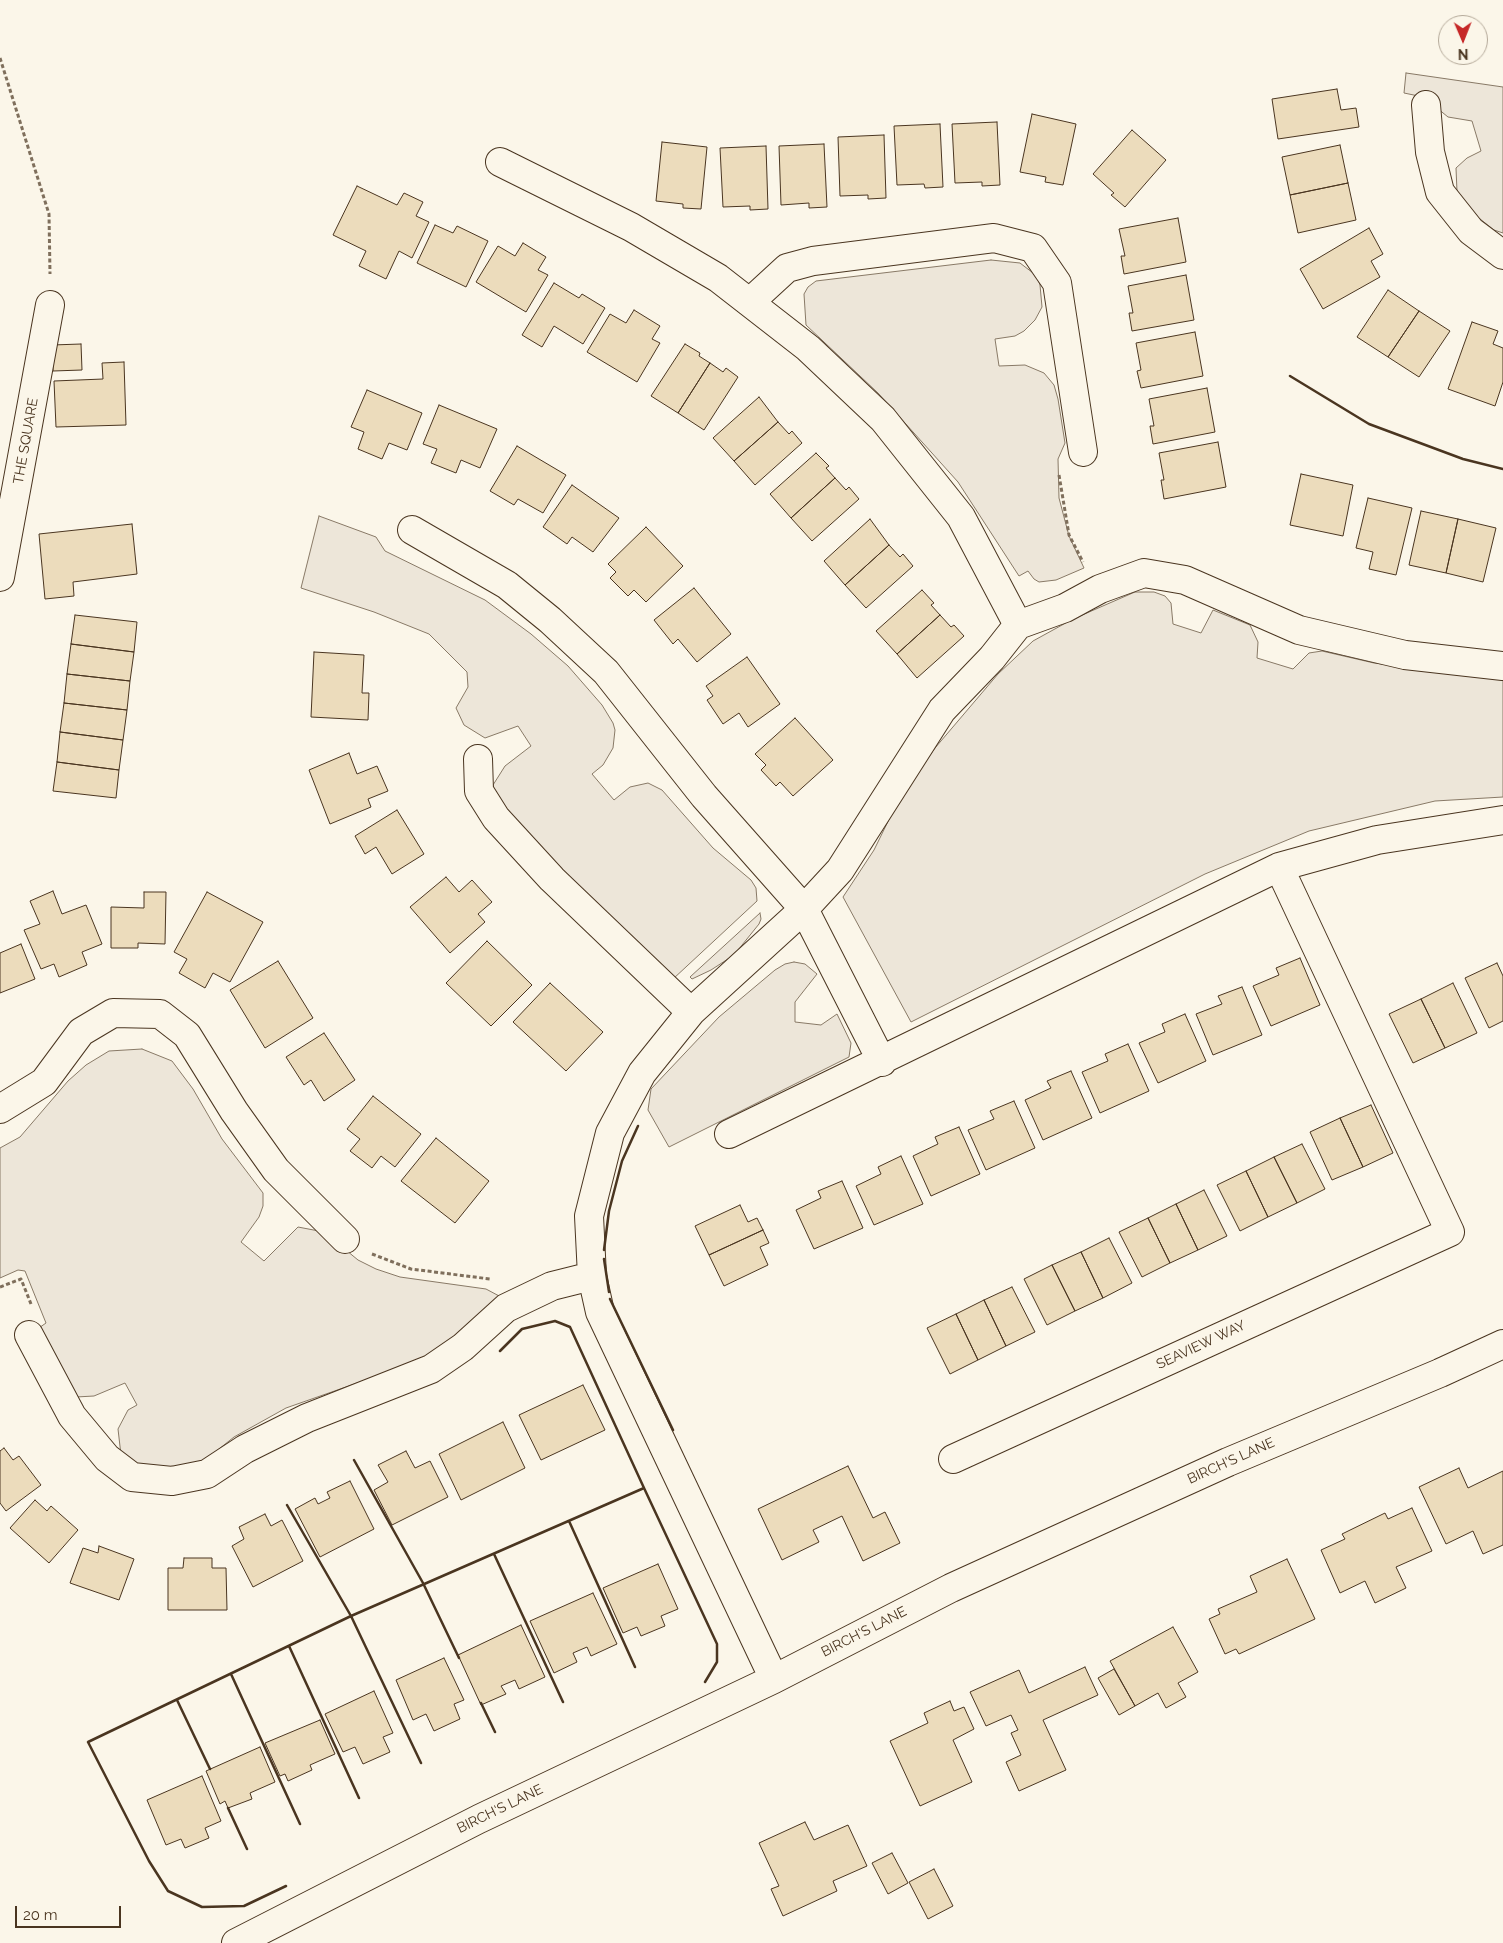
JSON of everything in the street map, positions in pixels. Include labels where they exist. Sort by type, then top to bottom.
[{"type":"street","points":[[1426,105],[1430,152],[1440,192],[1471,231],[1503,256]]},
{"type":"street","points":[[500,162],[631,227],[718,278],[808,348],[883,419],[961,517],[1018,625]]},
{"type":"street","points":[[750,302],[787,268],[814,261],[994,238],[1033,248],[1057,283],[1083,452]]},
{"type":"street","name":"THE SQUARE","points":[[0,577],[50,305]]},
{"type":"street","points":[[412,530],[507,585],[550,620],[606,672],[704,796],[804,909],[882,1062]]},
{"type":"street","points":[[774,1679],[600,1312],[592,1276],[589,1216],[610,1133],[642,1073],[690,1012],[804,909],[840,870],[942,710],[992,658],[1018,625],[1065,608],[1100,589],[1144,573],[1185,580],[1299,630],[1405,655],[1503,666]]},
{"type":"street","points":[[478,758],[479,791],[496,818],[552,879],[690,1012]]},
{"type":"street","points":[[729,1134],[882,1062],[1279,867],[1377,840],[1503,820]]},
{"type":"street","name":"SEAVIEW WAY","points":[[953,1459],[1450,1232],[1279,867]]},
{"type":"street","points":[[0,1110],[44,1082],[81,1032],[114,1013],[160,1014],[187,1035],[234,1112],[276,1170],[345,1239]]},
{"type":"street","points":[[29,1335],[72,1416],[107,1458],[132,1477],[172,1481],[208,1474],[245,1449],[307,1418],[431,1370],[463,1347],[506,1308],[552,1286],[592,1276]]},
{"type":"street","name":"BIRCH'S LANE","points":[[236,1943],[478,1819],[774,1679],[951,1588],[1228,1462],[1440,1373],[1503,1344]]},
{"type":"path","points":[[0,58],[49,214],[50,305]]},
{"type":"path","points":[[1083,452],[1065,460],[1059,473],[1069,535],[1085,566]]},
{"type":"path","points":[[345,1239],[372,1254],[411,1269],[473,1278],[515,1280],[529,1298]]},
{"type":"path","points":[[0,1287],[21,1279],[36,1316],[29,1335]]},
{"type":"shaded area","points":[[1406,73],[1503,87],[1503,233],[1494,230],[1470,211],[1457,192],[1456,168],[1467,158],[1481,151],[1472,121],[1448,117],[1437,108],[1433,99],[1404,93]]},
{"type":"shaded area","points":[[991,260],[1020,263],[1037,276],[1040,285],[1042,307],[1035,320],[1024,331],[1015,336],[995,339],[999,366],[1025,365],[1044,373],[1054,385],[1058,399],[1065,443],[1058,459],[1059,498],[1069,536],[1084,568],[1056,580],[1039,582],[1028,571],[1019,576],[958,482],[878,393],[806,325],[804,294],[808,287],[816,281]]},
{"type":"shaded area","points":[[319,516],[376,537],[385,551],[485,600],[531,634],[568,666],[602,705],[615,730],[613,748],[603,765],[592,774],[614,800],[630,787],[648,783],[662,790],[713,848],[751,880],[756,888],[757,901],[673,979],[495,803],[493,785],[505,766],[531,746],[518,726],[485,738],[464,725],[456,708],[468,687],[467,672],[429,634],[374,612],[301,588]]},
{"type":"shaded area","points":[[1135,592],[1154,592],[1165,596],[1171,603],[1173,624],[1201,633],[1213,610],[1250,625],[1258,642],[1257,658],[1293,669],[1309,653],[1322,651],[1374,663],[1477,676],[1503,677],[1503,797],[1435,801],[1309,831],[1205,874],[911,1022],[843,897],[874,850],[900,797],[935,748],[998,674],[1033,641],[1073,619]]},
{"type":"shaded area","points":[[760,913],[761,919],[759,924],[734,955],[711,970],[692,979],[690,977]]},
{"type":"shaded area","points":[[794,962],[805,964],[817,974],[795,1002],[795,1022],[821,1025],[837,1014],[851,1043],[849,1057],[669,1147],[648,1110],[651,1089],[719,1017],[775,970],[785,964]]},
{"type":"shaded area","points":[[142,1049],[172,1061],[193,1089],[222,1139],[263,1193],[263,1206],[259,1217],[241,1242],[264,1261],[298,1227],[324,1232],[358,1260],[376,1269],[400,1277],[486,1289],[501,1297],[461,1335],[423,1360],[286,1408],[234,1437],[199,1465],[184,1470],[142,1469],[121,1455],[118,1429],[128,1410],[137,1405],[125,1383],[94,1396],[76,1397],[36,1330],[46,1323],[25,1271],[18,1270],[0,1278],[0,1148],[20,1137],[68,1081],[86,1065],[109,1051]]},
{"type":"building","points":[[1337,89],[1341,110],[1356,108],[1359,127],[1278,139],[1272,99]]},
{"type":"building","points":[[1032,114],[1076,124],[1063,185],[1045,182],[1046,177],[1020,172]]},
{"type":"building","points":[[997,122],[1000,185],[982,186],[982,182],[955,183],[952,124]]},
{"type":"building","points":[[940,124],[943,187],[925,188],[924,184],[897,185],[894,126]]},
{"type":"building","points":[[1132,130],[1166,160],[1125,207],[1111,195],[1114,193],[1093,174]]},
{"type":"building","points":[[884,135],[886,198],[868,199],[868,195],[840,196],[838,137]]},
{"type":"building","points":[[662,142],[707,147],[701,209],[683,208],[683,204],[656,201]]},
{"type":"building","points":[[824,144],[827,207],[809,208],[809,203],[781,205],[779,146]]},
{"type":"building","points":[[1340,145],[1348,183],[1290,195],[1282,157]]},
{"type":"building","points":[[766,146],[768,209],[750,210],[750,206],[723,207],[720,148]]},
{"type":"building","points":[[1348,183],[1356,220],[1298,233],[1290,195]]},
{"type":"building","points":[[357,186],[397,205],[404,193],[423,202],[416,216],[429,222],[412,258],[399,251],[386,279],[359,266],[366,251],[333,235]]},
{"type":"building","points":[[1178,218],[1186,262],[1124,274],[1121,256],[1125,256],[1119,229]]},
{"type":"building","points":[[435,225],[453,233],[457,226],[488,241],[466,287],[417,263]]},
{"type":"building","points":[[1369,228],[1383,254],[1371,261],[1380,277],[1323,309],[1300,269]]},
{"type":"building","points":[[523,243],[546,257],[538,270],[548,275],[526,312],[476,282],[498,246],[515,256]]},
{"type":"building","points":[[1186,275],[1194,320],[1132,331],[1129,313],[1133,313],[1128,286]]},
{"type":"building","points":[[554,283],[579,298],[582,294],[605,308],[583,344],[554,326],[542,347],[522,335]]},
{"type":"building","points":[[1388,290],[1419,311],[1388,357],[1357,337]]},
{"type":"building","points":[[634,310],[660,326],[652,339],[660,343],[637,382],[587,352],[610,314],[626,323]]},
{"type":"building","points":[[1419,311],[1450,331],[1419,377],[1388,357]]},
{"type":"building","points":[[1472,322],[1498,331],[1493,344],[1503,348],[1503,382],[1495,406],[1448,389]]},
{"type":"building","points":[[1195,332],[1203,376],[1141,388],[1137,371],[1141,370],[1136,343]]},
{"type":"building","points":[[81,344],[82,370],[53,371],[52,345]]},
{"type":"building","points":[[685,344],[700,353],[699,356],[710,363],[678,413],[651,396]]},
{"type":"building","points":[[124,362],[126,425],[56,427],[54,381],[103,379],[102,363]]},
{"type":"building","points":[[710,363],[723,372],[726,368],[738,377],[704,430],[678,413]]},
{"type":"building","points":[[1207,388],[1215,432],[1153,444],[1150,426],[1154,426],[1149,399]]},
{"type":"building","points":[[367,390],[422,413],[407,450],[389,443],[382,459],[358,449],[364,432],[351,427]]},
{"type":"building","points":[[759,397],[778,422],[734,461],[713,438]]},
{"type":"building","points":[[439,405],[497,429],[480,468],[461,460],[456,473],[431,463],[437,449],[423,444]]},
{"type":"building","points":[[778,422],[789,434],[792,431],[802,443],[755,485],[734,461]]},
{"type":"building","points":[[1218,442],[1226,487],[1164,499],[1161,480],[1164,480],[1159,453]]},
{"type":"building","points":[[517,446],[566,475],[543,513],[518,499],[514,505],[490,491]]},
{"type":"building","points":[[816,453],[829,466],[826,468],[835,478],[791,518],[770,494]]},
{"type":"building","points":[[1301,474],[1353,485],[1343,536],[1290,525]]},
{"type":"building","points":[[835,478],[846,490],[849,487],[859,499],[812,541],[791,518]]},
{"type":"building","points":[[572,485],[619,518],[593,552],[572,537],[567,544],[543,527]]},
{"type":"building","points":[[1368,498],[1412,508],[1396,575],[1369,569],[1373,552],[1356,548]]},
{"type":"building","points":[[1421,511],[1458,519],[1446,573],[1409,565]]},
{"type":"building","points":[[870,519],[889,545],[845,585],[824,561]]},
{"type":"building","points":[[1458,519],[1496,528],[1483,582],[1446,573]]},
{"type":"building","points":[[132,524],[137,574],[73,582],[74,596],[45,599],[39,534]]},
{"type":"building","points":[[646,527],[683,566],[646,602],[634,590],[628,596],[610,578],[616,572],[608,564]]},
{"type":"building","points":[[889,545],[900,557],[903,554],[913,566],[866,608],[845,585]]},
{"type":"building","points":[[694,588],[731,634],[697,662],[678,639],[673,644],[654,620]]},
{"type":"building","points":[[922,590],[934,603],[931,605],[940,615],[897,654],[876,631]]},
{"type":"building","points":[[75,615],[137,622],[134,652],[71,644]]},
{"type":"building","points":[[940,615],[951,627],[954,625],[964,636],[917,678],[897,654]]},
{"type":"building","points":[[71,644],[134,652],[130,681],[67,674]]},
{"type":"building","points":[[314,652],[364,655],[362,693],[369,693],[368,720],[311,717]]},
{"type":"building","points":[[747,657],[780,704],[748,727],[739,713],[723,724],[707,700],[713,696],[706,686]]},
{"type":"building","points":[[67,674],[130,681],[127,710],[64,703]]},
{"type":"building","points":[[64,703],[127,710],[123,740],[60,732]]},
{"type":"building","points":[[795,718],[833,760],[793,796],[780,782],[776,786],[761,770],[766,765],[755,754]]},
{"type":"building","points":[[60,732],[123,740],[119,770],[57,762]]},
{"type":"building","points":[[349,753],[357,774],[377,766],[388,791],[368,799],[371,807],[330,824],[309,770]]},
{"type":"building","points":[[57,762],[119,770],[116,798],[53,791]]},
{"type":"building","points":[[397,810],[424,854],[392,874],[376,847],[365,854],[355,836]]},
{"type":"building","points":[[446,877],[459,892],[472,880],[492,902],[478,914],[485,922],[450,953],[410,907]]},
{"type":"building","points":[[53,891],[62,914],[86,905],[102,944],[82,952],[87,965],[59,977],[54,964],[41,969],[24,930],[40,924],[30,901]]},
{"type":"building","points":[[144,892],[166,892],[165,944],[138,943],[138,948],[111,948],[111,907],[144,908]]},
{"type":"building","points":[[207,892],[263,922],[230,982],[213,973],[205,988],[179,973],[187,959],[174,952]]},
{"type":"building","points":[[487,941],[532,985],[491,1026],[446,983]]},
{"type":"building","points":[[21,944],[35,979],[0,993],[0,953]]},
{"type":"building","points":[[1300,958],[1320,1005],[1271,1026],[1253,986],[1279,975],[1276,968]]},
{"type":"building","points":[[278,961],[313,1018],[265,1048],[230,990]]},
{"type":"building","points":[[1497,963],[1503,976],[1503,1021],[1489,1028],[1465,978]]},
{"type":"building","points":[[550,983],[603,1032],[566,1071],[513,1022]]},
{"type":"building","points":[[1453,983],[1477,1033],[1445,1048],[1421,999]]},
{"type":"building","points":[[1242,987],[1262,1035],[1213,1055],[1196,1014],[1222,1004],[1218,996]]},
{"type":"building","points":[[1421,999],[1445,1048],[1413,1063],[1389,1014]]},
{"type":"building","points":[[1185,1014],[1206,1061],[1158,1083],[1139,1043],[1165,1032],[1162,1024]]},
{"type":"building","points":[[324,1033],[355,1080],[324,1101],[311,1080],[304,1085],[286,1057]]},
{"type":"building","points":[[1128,1044],[1149,1091],[1100,1113],[1082,1072],[1108,1061],[1105,1054]]},
{"type":"building","points":[[1071,1071],[1092,1118],[1043,1140],[1025,1100],[1051,1088],[1047,1081]]},
{"type":"building","points":[[373,1096],[421,1134],[395,1167],[381,1156],[372,1168],[350,1151],[360,1139],[347,1129]]},
{"type":"building","points":[[1014,1101],[1035,1148],[986,1170],[968,1130],[994,1119],[990,1111]]},
{"type":"building","points":[[1371,1105],[1393,1153],[1363,1167],[1340,1118]]},
{"type":"building","points":[[1340,1118],[1363,1167],[1332,1180],[1310,1132]]},
{"type":"building","points":[[959,1127],[980,1174],[931,1196],[913,1156],[938,1144],[935,1137]]},
{"type":"building","points":[[436,1138],[489,1181],[455,1223],[401,1181]]},
{"type":"building","points":[[1302,1144],[1325,1189],[1297,1203],[1274,1157]]},
{"type":"building","points":[[901,1156],[923,1204],[874,1225],[856,1186],[881,1174],[878,1167]]},
{"type":"building","points":[[1274,1157],[1297,1203],[1268,1217],[1246,1171]]},
{"type":"building","points":[[1246,1171],[1268,1217],[1240,1231],[1217,1185]]},
{"type":"building","points":[[842,1181],[863,1228],[814,1249],[796,1210],[821,1198],[818,1191]]},
{"type":"building","points":[[1204,1190],[1227,1236],[1198,1250],[1176,1204]]},
{"type":"building","points":[[1176,1204],[1198,1250],[1170,1263],[1148,1218]]},
{"type":"building","points":[[740,1205],[748,1222],[757,1218],[763,1230],[709,1255],[695,1226]]},
{"type":"building","points":[[1148,1218],[1170,1263],[1142,1277],[1119,1232]]},
{"type":"building","points":[[763,1230],[769,1243],[760,1247],[768,1265],[724,1286],[709,1255]]},
{"type":"building","points":[[1109,1238],[1132,1283],[1103,1298],[1081,1252]]},
{"type":"building","points":[[1081,1252],[1103,1298],[1075,1311],[1052,1265]]},
{"type":"building","points":[[1052,1265],[1075,1311],[1047,1325],[1024,1279]]},
{"type":"building","points":[[1012,1287],[1035,1332],[1006,1346],[984,1300]]},
{"type":"building","points":[[984,1300],[1006,1346],[978,1360],[956,1314]]},
{"type":"building","points":[[956,1314],[978,1360],[950,1374],[927,1328]]},
{"type":"building","points":[[583,1385],[605,1430],[541,1460],[519,1415]]},
{"type":"building","points":[[503,1422],[525,1468],[461,1500],[439,1454]]},
{"type":"building","points":[[4,1448],[13,1460],[19,1456],[41,1485],[6,1511],[0,1503],[0,1451]]},
{"type":"building","points":[[406,1451],[415,1468],[430,1461],[448,1497],[392,1525],[374,1490],[388,1482],[378,1465]]},
{"type":"building","points":[[848,1466],[873,1518],[885,1512],[900,1543],[863,1561],[842,1516],[813,1530],[819,1542],[782,1560],[758,1509]]},
{"type":"building","points":[[1459,1468],[1468,1488],[1503,1471],[1503,1545],[1483,1554],[1473,1531],[1446,1544],[1419,1487]]},
{"type":"building","points":[[350,1481],[374,1529],[320,1557],[295,1509],[315,1498],[318,1504],[330,1498],[327,1492]]},
{"type":"building","points":[[35,1500],[47,1511],[51,1506],[78,1530],[49,1563],[10,1528]]},
{"type":"building","points":[[1412,1508],[1432,1551],[1396,1567],[1406,1588],[1375,1603],[1365,1581],[1340,1593],[1321,1550],[1345,1539],[1342,1534],[1385,1513],[1388,1519]]},
{"type":"building","points":[[265,1514],[271,1526],[282,1520],[303,1561],[253,1587],[232,1546],[244,1539],[239,1527]]},
{"type":"building","points":[[99,1546],[134,1559],[119,1600],[70,1583],[83,1548],[98,1553]]},
{"type":"building","points":[[184,1558],[212,1558],[212,1568],[226,1568],[227,1610],[168,1610],[168,1568],[183,1568]]},
{"type":"building","points":[[1287,1559],[1315,1619],[1239,1654],[1236,1649],[1225,1654],[1209,1619],[1220,1614],[1218,1609],[1257,1592],[1250,1576]]},
{"type":"building","points":[[658,1564],[678,1609],[661,1616],[665,1626],[641,1636],[637,1627],[623,1633],[603,1588]]},
{"type":"building","points":[[593,1593],[617,1644],[591,1656],[587,1647],[573,1653],[577,1662],[554,1673],[530,1621]]},
{"type":"building","points":[[521,1625],[545,1677],[519,1689],[515,1680],[501,1686],[506,1694],[481,1705],[458,1655]]},
{"type":"building","points":[[1173,1627],[1198,1672],[1178,1683],[1186,1697],[1166,1708],[1158,1693],[1135,1706],[1110,1661]]},
{"type":"building","points":[[444,1658],[464,1700],[454,1704],[460,1719],[434,1731],[426,1714],[413,1720],[396,1680]]},
{"type":"building","points":[[1085,1667],[1098,1695],[1043,1720],[1066,1770],[1019,1791],[1006,1762],[1021,1755],[1011,1733],[1018,1730],[1011,1715],[986,1726],[970,1692],[1019,1670],[1029,1693]]},
{"type":"building","points":[[1114,1669],[1135,1706],[1119,1715],[1098,1678]]},
{"type":"building","points":[[374,1691],[393,1733],[383,1737],[390,1752],[363,1764],[355,1747],[343,1752],[325,1714]]},
{"type":"building","points":[[950,1701],[954,1711],[964,1707],[974,1729],[953,1740],[972,1782],[920,1806],[890,1741],[928,1723],[924,1713]]},
{"type":"building","points":[[320,1720],[335,1754],[310,1765],[312,1770],[288,1781],[285,1774],[280,1776],[265,1743]]},
{"type":"building","points":[[260,1747],[275,1782],[250,1793],[252,1799],[228,1808],[225,1801],[220,1804],[206,1771]]},
{"type":"building","points":[[202,1776],[221,1821],[205,1828],[209,1838],[185,1848],[181,1839],[166,1845],[147,1800]]},
{"type":"building","points":[[805,1822],[814,1840],[848,1825],[867,1866],[833,1881],[837,1891],[783,1916],[771,1889],[779,1886],[759,1843]]},
{"type":"building","points":[[892,1853],[908,1883],[888,1894],[872,1863]]},
{"type":"building","points":[[934,1869],[953,1906],[928,1919],[909,1882]]},
{"type":"wall","points":[[1290,376],[1369,424],[1463,459],[1503,469]]},
{"type":"wall","points":[[604,1250],[609,1211],[622,1161],[638,1126]]},
{"type":"wall","points":[[604,1259],[609,1292]]},
{"type":"wall","points":[[610,1299],[673,1430]]},
{"type":"wall","points":[[500,1351],[522,1329],[555,1321],[570,1327],[644,1488]]},
{"type":"wall","points":[[354,1460],[423,1583],[459,1658]]},
{"type":"wall","points":[[286,1886],[244,1906],[202,1907],[168,1891],[149,1861],[88,1742],[351,1616],[644,1488],[717,1644],[717,1662],[705,1682]]},
{"type":"wall","points":[[287,1505],[351,1616],[421,1763]]},
{"type":"wall","points":[[569,1521],[635,1667]]},
{"type":"wall","points":[[494,1554],[563,1702]]},
{"type":"wall","points":[[289,1646],[359,1798]]},
{"type":"wall","points":[[231,1674],[300,1824]]},
{"type":"wall","points":[[177,1700],[210,1769]]},
{"type":"wall","points":[[481,1703],[495,1732]]},
{"type":"wall","points":[[228,1808],[247,1849]]}]
